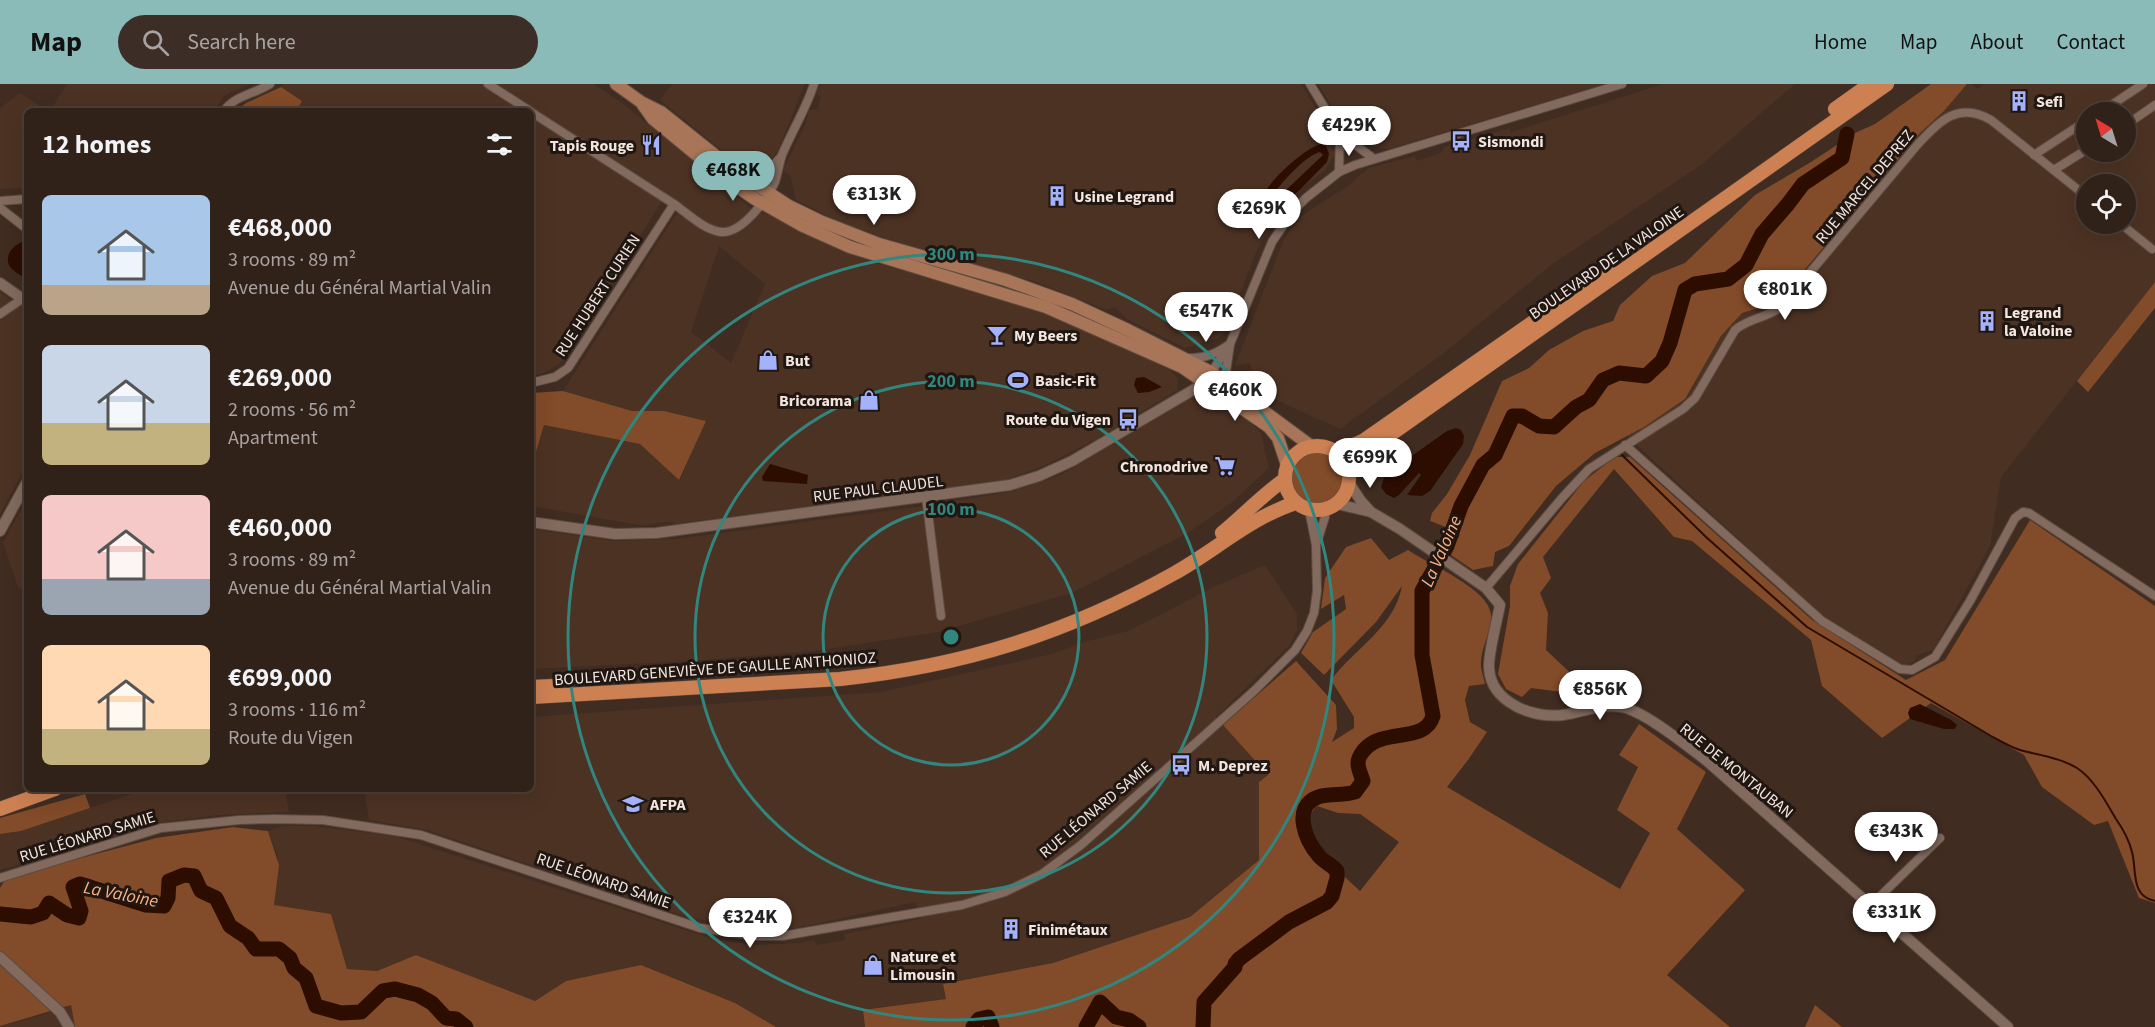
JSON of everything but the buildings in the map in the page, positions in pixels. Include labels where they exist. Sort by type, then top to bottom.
[{"type":"main road","points":[[616,84],[641,102],[654,119],[723,177],[801,225],[850,247],[1046,307],[1182,367],[1211,376],[1269,427],[1278,438],[1287,465]]},
{"type":"main road","name":"BOULEVARD DE LA VALOINE","points":[[1337,452],[1363,441],[1870,84]]},
{"type":"main road","name":"BOULEVARD DE LA VALOINE","points":[[1349,477],[1360,456],[1887,84]]},
{"type":"main road","points":[[760,199],[879,244],[1006,280],[1072,304],[1186,358],[1243,395],[1311,446]]},
{"type":"main road","points":[[1311,446],[1326,447],[1337,452],[1344,460],[1349,477],[1344,497],[1331,507],[1309,510],[1295,503],[1287,492],[1284,480],[1287,465],[1295,454],[1311,446]]},
{"type":"main road","name":"BOULEVARD GENEVIÈVE DE GAULLE ANTHONIOZ","points":[[534,687],[838,672],[952,654],[1039,628],[1087,608],[1169,566],[1216,537],[1249,511],[1268,491],[1284,480]]},
{"type":"main road","name":"BOULEVARD GENEVIÈVE DE GAULLE ANTHONIOZ","points":[[534,697],[840,679],[886,674],[968,657],[1013,645],[1068,625],[1115,604],[1175,573],[1259,517],[1295,503]]},
{"type":"main road","points":[[0,799],[24,790]]},
{"type":"main road","points":[[0,809],[47,792]]},
{"type":"street","points":[[226,108],[241,96],[270,84]]},
{"type":"street","points":[[489,84],[526,108]]},
{"type":"street","points":[[534,113],[711,229],[722,232],[733,231],[745,221],[760,199],[767,171],[781,157],[814,84]]},
{"type":"street","points":[[1310,84],[1340,134],[1374,159]]},
{"type":"street","points":[[1211,376],[1230,344],[1272,242],[1293,211],[1339,172],[1374,159],[1622,84]]},
{"type":"street","points":[[2116,102],[2143,84]]},
{"type":"street","points":[[2136,117],[2155,105]]},
{"type":"street","name":"RUE MARCEL DEPREZ","points":[[1486,588],[1589,469],[1683,409],[1695,398],[1735,330],[1743,322],[1767,315],[1781,307],[1918,144],[1949,116],[1966,111],[1978,113],[2076,188]]},
{"type":"street","points":[[2034,155],[2076,128]]},
{"type":"street","points":[[1339,172],[1340,134]]},
{"type":"street","points":[[2054,170],[2076,156]]},
{"type":"street","points":[[0,201],[24,200]]},
{"type":"street","name":"RUE HUBERT CURIEN","points":[[534,382],[555,378],[568,368],[674,204]]},
{"type":"street","points":[[0,208],[24,227]]},
{"type":"street","points":[[2133,234],[2152,249]]},
{"type":"street","points":[[0,283],[24,299]]},
{"type":"street","points":[[0,314],[24,301]]},
{"type":"street","points":[[1186,358],[1198,359],[1212,355],[1230,344]]},
{"type":"street","points":[[1230,344],[1226,372],[1229,380],[1243,395]]},
{"type":"street","points":[[1211,376],[1226,361]]},
{"type":"street","name":"RUE PAUL CLAUDEL","points":[[534,522],[615,534],[637,534],[1010,485],[1039,476],[1072,461],[1211,376]]},
{"type":"street","points":[[1625,445],[1822,621],[1900,669],[1912,670],[1935,657],[1970,601],[2015,518],[2023,512],[2029,513],[2155,596]]},
{"type":"street","points":[[1349,477],[1361,501],[1371,512],[1486,588]]},
{"type":"street","points":[[0,531],[24,487]]},
{"type":"street","points":[[926,497],[941,616]]},
{"type":"street","points":[[1316,545],[1325,517],[1331,507],[1371,512]]},
{"type":"street","points":[[1309,510],[1316,545]]},
{"type":"street","name":"RUE LÉONARD SAMIE","points":[[0,878],[161,828],[239,820],[323,820],[421,835],[700,928],[755,936],[782,936],[962,905],[1026,883],[1081,845],[1254,691],[1295,650],[1314,614],[1317,591],[1316,545]]},
{"type":"street","name":"RUE DE MONTAUBAN","points":[[1486,588],[1500,605],[1489,669],[1493,683],[1503,698],[1522,710],[1544,716],[1562,715],[1603,706],[1626,708],[1639,715],[1707,761],[2008,1027]]},
{"type":"street","points":[[1871,905],[1940,838]]},
{"type":"street","points":[[0,957],[60,1012],[69,1027]]},
{"type":"shaded area","points":[[67,84],[250,84],[224,96],[216,108],[52,108]]},
{"type":"shaded area","points":[[283,84],[594,84],[622,103],[754,211],[782,218],[853,255],[977,291],[1038,311],[1085,330],[1170,370],[1178,379],[1177,390],[1104,435],[1048,464],[1005,480],[674,524],[674,522],[661,522],[644,526],[534,507],[534,459],[544,425],[640,444],[680,480],[705,421],[664,411],[632,411],[563,391],[680,208],[664,198],[560,363],[550,370],[534,375],[534,108],[298,108],[302,101],[281,87]],"holes":[[[719,246],[765,284],[731,363],[691,332]]]},
{"type":"shaded area","points":[[672,84],[805,84],[778,150],[772,159],[762,166],[748,168],[737,163],[660,100]]},
{"type":"shaded area","points":[[820,84],[1301,84],[1328,128],[1335,154],[1325,170],[1303,187],[1273,222],[1256,252],[1225,333],[1218,338],[1185,348],[1127,319],[1115,307],[1106,310],[1036,282],[885,238],[836,220],[796,200],[790,175],[784,172],[784,168],[805,125],[809,110],[817,110],[821,98],[817,93]]},
{"type":"shaded area","points":[[1318,84],[1604,84],[1388,149],[1374,147],[1361,140],[1338,116]]},
{"type":"shaded area","points":[[1663,84],[1795,84],[1701,165],[1551,265],[1444,353],[1340,429],[1256,391],[1250,363],[1235,365],[1284,239],[1302,215],[1345,188],[1369,168],[1415,156],[1417,161],[1441,153],[1444,147],[1510,128],[1511,132]]},
{"type":"shaded area","points":[[1931,84],[1967,84],[1944,111],[1920,133],[1784,294],[1766,306],[1742,313],[1721,336],[1685,399],[1644,427],[1595,453],[1556,486],[1509,546],[1495,552],[1493,566],[1473,570],[1448,553],[1460,535],[1430,521],[1432,513],[1447,494],[1470,455],[1502,381],[1529,368],[1549,350],[1583,331],[1613,321],[1620,305],[1652,276],[1685,263],[1755,195],[1855,133],[1875,124]]},
{"type":"shaded area","points":[[1967,84],[1972,84],[1977,89],[1984,84],[2155,84],[2155,282],[2001,477],[1990,546],[1933,650],[1917,655],[1915,661],[1906,665],[1897,663],[1824,618],[1627,436],[1685,399],[1721,336],[1742,313],[1766,306],[1920,133],[1944,111]]},
{"type":"shaded area","points":[[281,87],[302,101],[298,108],[239,108]]},
{"type":"shaded area","points":[[20,93],[43,108],[24,108],[24,188],[0,189],[0,108]]},
{"type":"shaded area","points":[[1321,144],[1326,146],[1329,154],[1327,162],[1266,224],[1272,208],[1284,192],[1323,155],[1320,152],[1306,159],[1283,182],[1266,206],[1259,221],[1260,202],[1269,186],[1295,160]]},
{"type":"shaded area","points":[[24,242],[24,277],[16,273],[8,262],[9,254],[14,247]]},
{"type":"shaded area","points":[[2155,282],[2155,308],[2088,392],[2077,381]]},
{"type":"shaded area","points":[[0,292],[24,309],[24,470],[0,514]]},
{"type":"shaded area","points":[[1144,377],[1162,387],[1138,393],[1134,385],[1136,378]]},
{"type":"shaded area","points":[[563,391],[632,411],[664,411],[706,421],[679,480],[640,444],[544,425],[534,459],[534,393]]},
{"type":"shaded area","points":[[1190,399],[1235,406],[1261,433],[1269,468],[1230,504],[1186,534],[1072,593],[938,632],[814,651],[691,661],[534,669],[534,529],[614,541],[676,539],[938,504],[1014,491],[1059,476]]},
{"type":"shaded area","points":[[1456,428],[1461,430],[1464,436],[1463,444],[1430,491],[1422,496],[1407,495],[1421,475],[1419,473],[1399,495],[1394,498],[1386,494],[1381,487],[1385,475],[1447,431]]},
{"type":"shaded area","points":[[1317,451],[1328,453],[1337,459],[1343,468],[1345,479],[1343,490],[1337,499],[1328,505],[1317,507],[1306,505],[1297,499],[1291,490],[1289,479],[1291,468],[1297,459],[1306,453]]},
{"type":"shaded area","points":[[1615,457],[1630,457],[1811,619],[1906,680],[1945,660],[2030,520],[2155,606],[2155,903],[2139,898],[2108,821],[2094,825],[2042,787],[2024,755],[1931,703],[1882,738],[1822,686],[1811,640],[1692,541],[1674,537],[1614,469],[1543,557],[1551,578],[1540,593],[1548,613],[1546,650],[1578,680],[1570,693],[1531,688],[1522,697],[1506,689],[1498,674],[1510,606],[1510,586],[1518,564],[1584,481]]},
{"type":"shaded area","points":[[770,464],[808,475],[807,484],[763,481],[762,477]]},
{"type":"shaded area","points":[[24,504],[24,592],[18,587],[3,543]]},
{"type":"shaded area","points":[[1371,538],[1389,560],[1408,550],[1457,578],[1488,605],[1491,621],[1481,659],[1485,684],[1469,686],[1465,700],[1470,722],[1487,732],[1447,787],[1620,889],[1650,833],[1617,810],[1638,767],[1619,755],[1639,724],[1706,772],[1677,829],[1745,890],[1667,975],[1730,1027],[865,1027],[863,1010],[946,999],[943,984],[1053,963],[1190,917],[1259,860],[1259,782],[1268,775],[1223,725],[1296,661],[1336,705],[1337,729],[1332,742],[1354,728],[1354,717],[1331,680],[1382,626],[1398,601],[1402,586],[1376,622],[1324,675],[1301,653],[1313,632],[1346,609],[1344,595],[1321,609],[1325,578],[1346,547]],"holes":[[[1317,806],[1338,813],[1360,814],[1399,842],[1360,891],[1300,836],[1309,815]]]},
{"type":"shaded area","points":[[1265,565],[1297,614],[1297,630],[1289,646],[1216,717],[1268,775],[1259,782],[1259,860],[1190,917],[1053,963],[943,984],[946,999],[863,1010],[865,1027],[776,1027],[735,1003],[641,965],[566,981],[535,1001],[416,955],[377,971],[346,969],[331,914],[274,905],[278,856],[268,831],[283,826],[314,826],[395,836],[713,939],[756,945],[814,940],[817,945],[845,940],[844,934],[920,919],[916,902],[796,928],[736,928],[664,910],[427,830],[369,820],[364,792],[534,792],[534,717],[881,692],[1052,654],[1084,642],[1128,631],[1216,586]]},
{"type":"shaded area","points":[[1920,704],[1951,720],[1957,725],[1955,729],[1944,729],[1910,719],[1908,713],[1910,708]]},
{"type":"shaded area","points":[[138,792],[286,792],[289,812],[219,815],[164,822],[0,870],[0,834],[21,831]]},
{"type":"shaded area","points":[[85,794],[90,808],[21,831],[0,834],[0,818]]},
{"type":"shaded area","points":[[233,827],[268,831],[279,865],[274,905],[331,914],[347,969],[377,971],[416,955],[535,1001],[566,981],[641,965],[735,1003],[776,1027],[75,1027],[71,1005],[0,1026],[0,888],[6,878],[156,838]]},
{"type":"shaded area","points":[[71,1005],[75,1027],[0,1027],[42,1015]]},
{"type":"shaded area","points":[[1815,1005],[1842,1027],[1805,1027]]},
{"type":"waterway","name":"La Valoine","points":[[1203,1027],[1204,1002],[1235,967],[1239,959],[1289,922],[1327,902],[1332,896],[1337,871],[1314,850],[1304,825],[1305,808],[1318,797],[1355,792],[1363,781],[1359,770],[1359,757],[1372,743],[1413,733],[1429,725],[1433,716],[1422,655],[1422,591],[1447,546],[1461,506],[1483,465],[1495,455],[1513,416],[1522,416],[1539,426],[1554,427],[1576,407],[1589,400],[1603,380],[1619,373],[1646,376],[1662,361],[1670,343],[1685,290],[1695,284],[1728,279],[1746,265],[1762,234],[1803,184],[1842,158],[1847,134]]},
{"type":"waterway","points":[[1621,454],[1706,537],[1807,627],[2001,742],[2020,750],[2064,762],[2077,768],[2089,778],[2126,835],[2132,852],[2138,888],[2147,898],[2155,901]]},
{"type":"waterway","name":"La Valoine","points":[[0,914],[31,917],[43,913],[49,903],[67,915],[79,918],[81,911],[73,887],[80,884],[146,905],[164,906],[168,898],[169,881],[184,875],[194,876],[201,891],[216,898],[230,926],[248,938],[256,949],[279,949],[290,958],[294,968],[306,978],[316,1006],[341,1013],[361,1012],[383,991],[395,989],[418,995],[432,1003],[446,1018],[456,1019],[466,1027]]},
{"type":"waterway","name":"La Valoine","points":[[1086,1027],[1100,1002],[1116,1017],[1129,1020],[1139,1027]]},
{"type":"waterway","name":"La Valoine","points":[[973,1027],[979,1019],[988,1017],[992,1027]]},
{"type":"place","name":"Sefi","points":[[2019,101]]},
{"type":"place","name":"Sismondi","points":[[1461,141]]},
{"type":"place","name":"Tapis Rouge","points":[[651,145]]},
{"type":"place","name":"Usine Legrand","points":[[1057,196]]},
{"type":"place","name":"Legrand la Valoine","points":[[1987,321]]},
{"type":"place","name":"My Beers","points":[[997,335]]},
{"type":"place","name":"But","points":[[768,360]]},
{"type":"place","name":"Basic-Fit","points":[[1018,380]]},
{"type":"place","name":"Bricorama","points":[[869,400]]},
{"type":"place","name":"Route du Vigen","points":[[1128,419]]},
{"type":"place","name":"Chronodrive","points":[[1225,466]]},
{"type":"place","name":"M. Deprez","points":[[1181,765]]},
{"type":"place","name":"AFPA","points":[[633,804]]},
{"type":"place","name":"Finimétaux","points":[[1011,929]]},
{"type":"place","name":"Nature et Limousin","points":[[873,965]]}]
